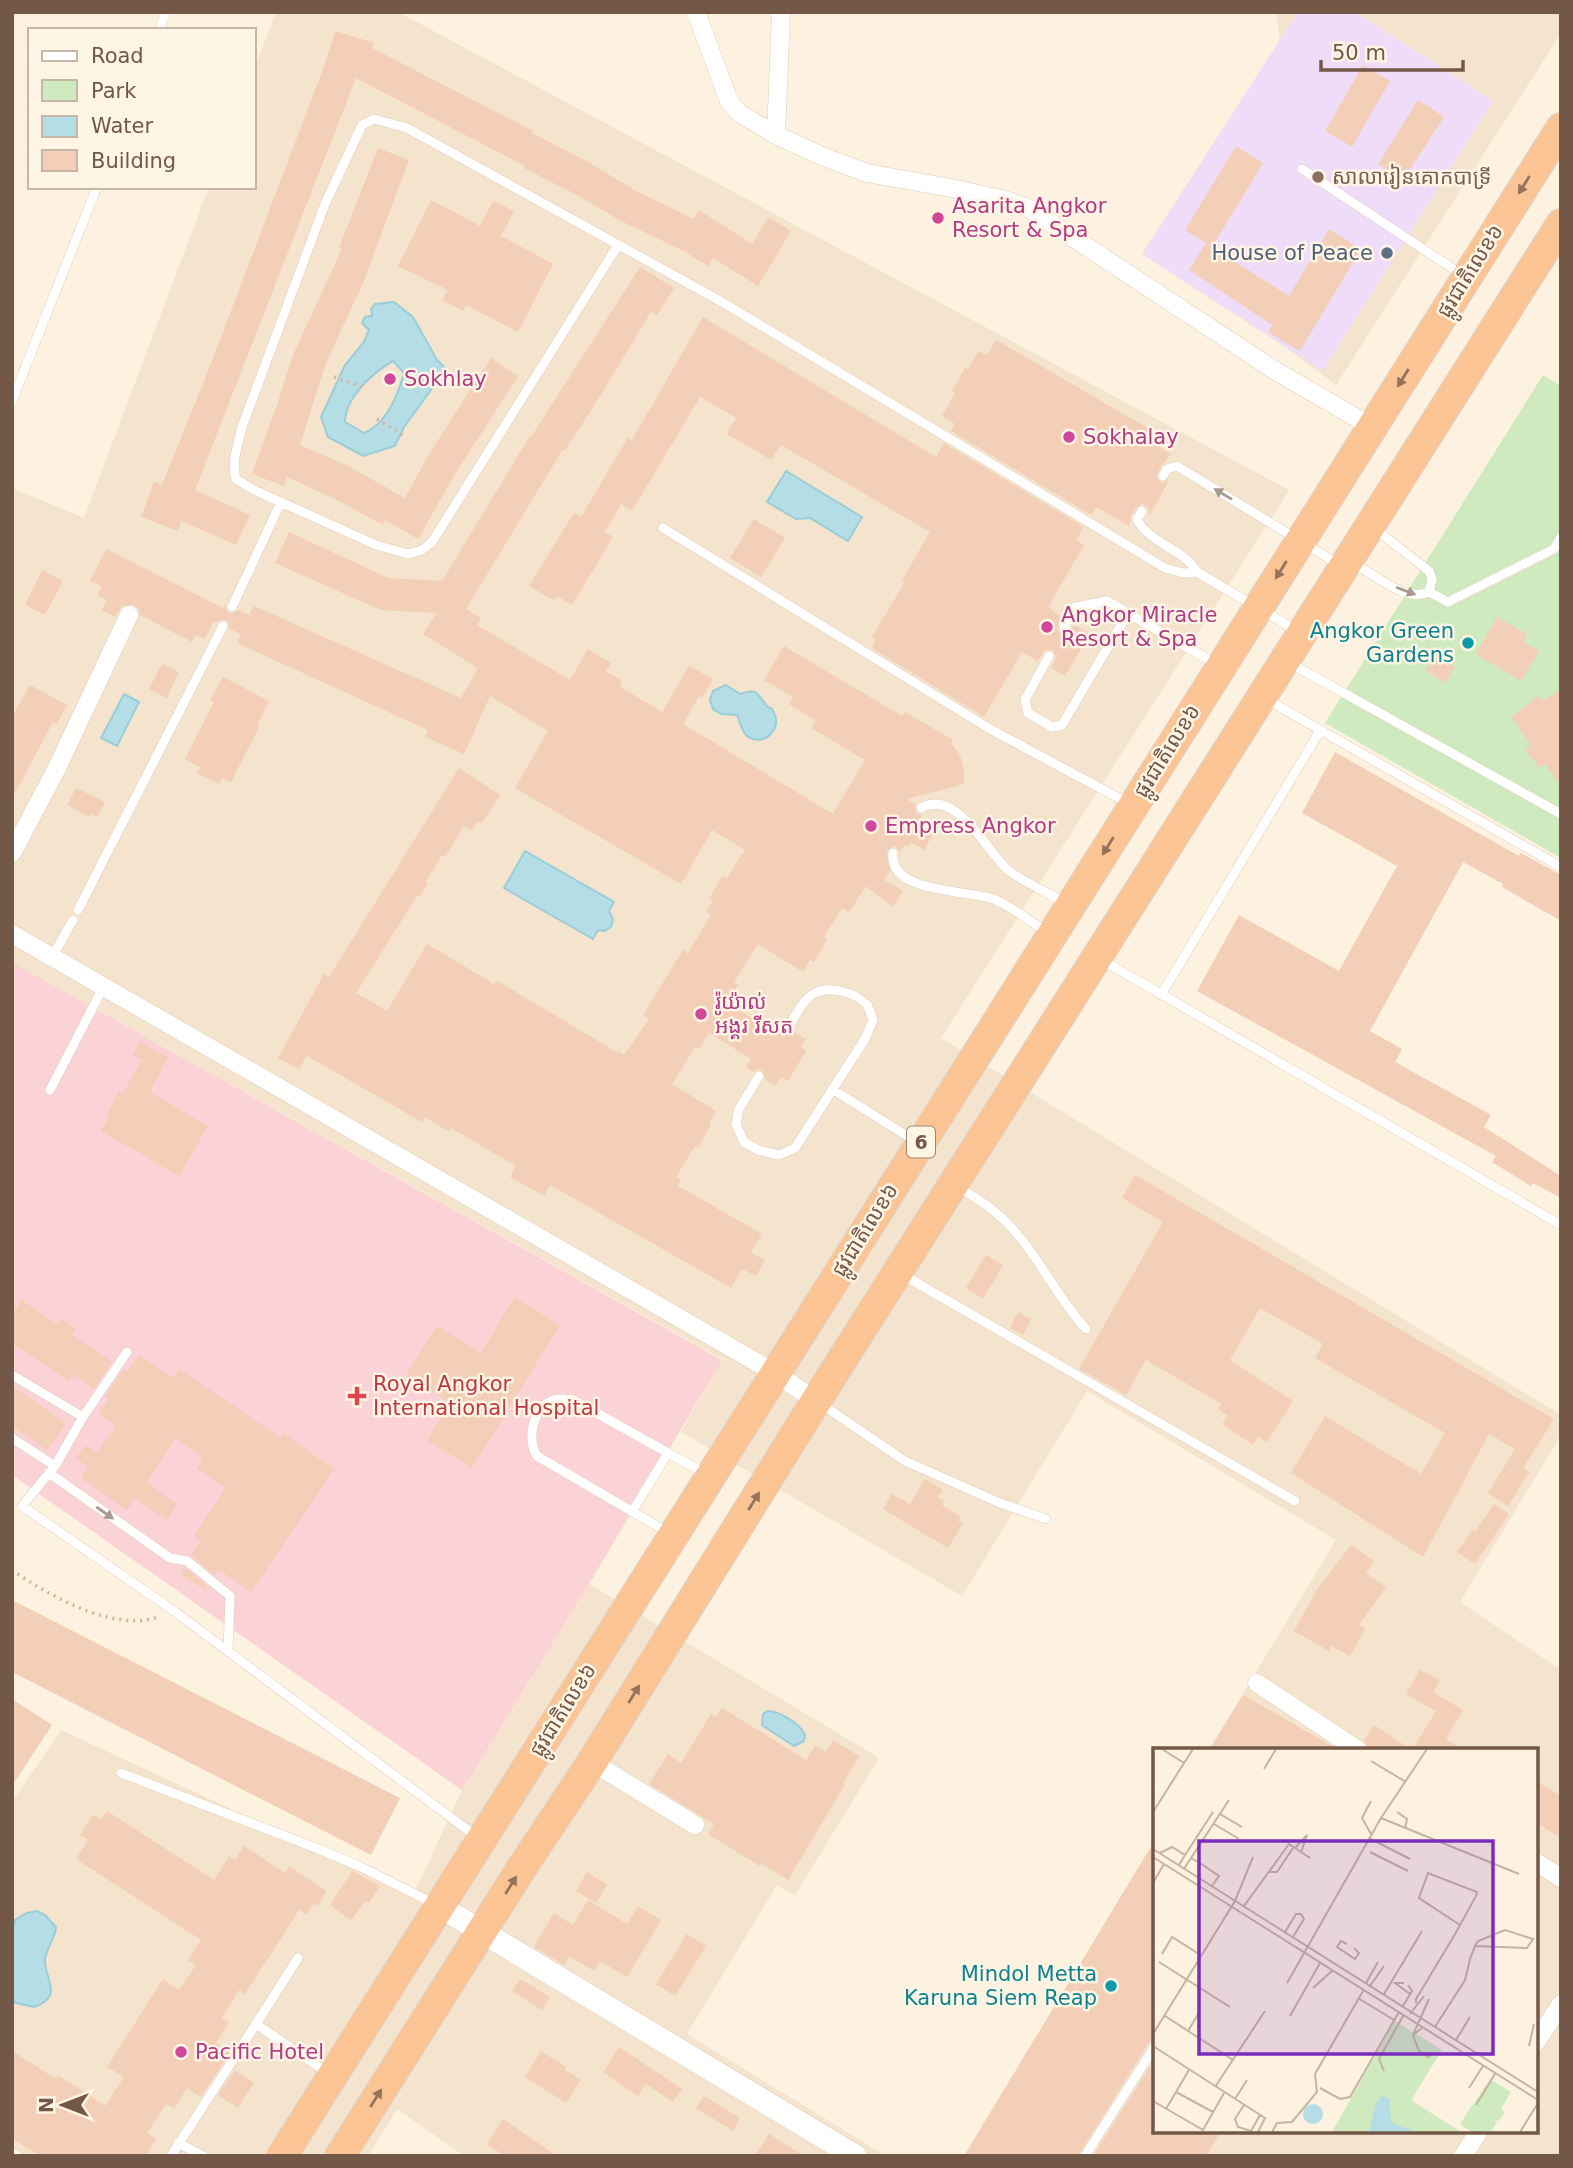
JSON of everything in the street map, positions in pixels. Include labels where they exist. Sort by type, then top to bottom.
[{"type":"highway","name":"ផ្លូវជាតិលេខ៦","points":[[282,2156],[1561,128]]},
{"type":"highway","name":"6","points":[[340,2156],[592,1762],[816,1401],[1561,224]]},
{"type":"street","points":[[696,12],[729,101],[739,113],[776,135],[867,173],[951,188],[1028,208],[1274,370],[1372,427]]},
{"type":"street","points":[[776,135],[781,12]]},
{"type":"street","points":[[12,853],[56,769],[130,615]]},
{"type":"street","points":[[12,934],[775,1373],[816,1401]]},
{"type":"street","points":[[1257,1683],[1356,1748]]},
{"type":"street","points":[[592,1762],[695,1825]]},
{"type":"street","points":[[1538,1862],[1561,1878]]},
{"type":"street","points":[[439,1906],[851,2155]]},
{"type":"street","points":[[1538,2039],[1561,2004]]},
{"type":"street","points":[[1463,2156],[1478,2133]]},
{"type":"lane","points":[[618,245],[432,542],[422,550],[408,554],[376,545],[236,479],[235,457],[242,427],[325,204],[362,125],[374,119],[407,128],[722,302],[1165,568],[1183,573],[1197,572]]},
{"type":"lane","points":[[1302,169],[1466,277]]},
{"type":"lane","points":[[12,401],[96,189]]},
{"type":"lane","points":[[1163,476],[1167,469],[1177,466],[1344,568],[1361,568],[1410,595],[1420,596],[1429,592]]},
{"type":"lane","points":[[232,607],[281,502]]},
{"type":"lane","points":[[1142,511],[1137,519],[1142,528],[1186,557],[1197,572],[1302,634]]},
{"type":"lane","points":[[1375,519],[1384,536],[1429,571],[1432,579],[1429,592]]},
{"type":"lane","points":[[663,528],[990,729],[1133,806]]},
{"type":"lane","points":[[1429,592],[1448,602],[1554,549],[1561,537]]},
{"type":"lane","points":[[1064,628],[1075,607],[1107,601],[1220,667]]},
{"type":"lane","points":[[1049,656],[1025,700],[1028,713],[1052,727],[1062,725],[1128,613]]},
{"type":"lane","points":[[78,910],[223,626]]},
{"type":"lane","points":[[1285,660],[1561,814]]},
{"type":"lane","points":[[1262,697],[1561,867]]},
{"type":"lane","points":[[1161,995],[1320,731]]},
{"type":"lane","points":[[921,808],[928,804],[946,806],[966,819],[1009,871],[1070,905]]},
{"type":"lane","points":[[893,853],[892,860],[898,873],[918,886],[995,900],[1051,935]]},
{"type":"lane","points":[[52,957],[73,920]]},
{"type":"lane","points":[[1097,957],[1561,1225]]},
{"type":"lane","points":[[50,1090],[104,986]]},
{"type":"lane","points":[[759,1076],[739,1109],[736,1124],[744,1142],[758,1150],[779,1155],[795,1148],[865,1039],[873,1020],[868,1006],[853,995],[828,989],[814,993],[805,1001],[788,1028]]},
{"type":"lane","points":[[832,1089],[920,1144]]},
{"type":"lane","points":[[953,1184],[1003,1219],[1049,1278],[1068,1309],[1086,1329]]},
{"type":"lane","points":[[898,1272],[1294,1501]]},
{"type":"lane","points":[[127,1352],[52,1470],[17,1505],[173,1611],[481,1840]]},
{"type":"lane","points":[[12,1375],[83,1418]]},
{"type":"lane","points":[[673,1535],[537,1456],[532,1439],[536,1418],[550,1401],[573,1400],[710,1476]]},
{"type":"lane","points":[[816,1401],[905,1461],[1000,1503],[1046,1519]]},
{"type":"lane","points":[[12,1438],[170,1558],[187,1560],[230,1596],[228,1652]]},
{"type":"lane","points":[[632,1512],[668,1452]]},
{"type":"lane","points":[[121,1773],[316,1848],[439,1906]]},
{"type":"lane","points":[[171,2156],[298,1958]]},
{"type":"lane","points":[[256,2024],[332,2076]]},
{"type":"lane","points":[[1085,2156],[1153,2049]]},
{"type":"lane","points":[[178,2143],[203,2156]]},
{"type":"lane","points":[[12,2153],[17,2156]]},
{"type":"path","points":[[334,377],[366,388]]},
{"type":"path","points":[[377,419],[404,436]]},
{"type":"path","points":[[12,1570],[43,1592],[104,1617],[146,1622],[173,1611]]},
{"type":"shaded area","points":[[276,12],[398,12],[1289,490],[941,1038],[1561,1415],[1561,1435],[1460,1602],[1561,1670],[1561,2156],[964,2156],[1153,1843],[1153,2133],[1538,2133],[1538,1748],[1210,1748],[1336,1540],[1087,1391],[962,1596],[681,1432],[722,1359],[12,962],[12,488],[84,518],[208,189],[256,189],[256,65]]},
{"type":"shaded area","name":"សាលារៀនគោកបាទ្រី","points":[[1276,12],[1561,12],[1561,33],[1336,385],[1288,349],[1142,254],[1280,41]]},
{"type":"shaded area","name":"សាលារៀនគោកបាទ្រី","points":[[1298,12],[1355,12],[1493,101],[1323,371],[1142,254]]},
{"type":"shaded area","name":"Royal Angkor International Hospital","points":[[12,962],[722,1360],[462,1790],[12,1475]]},
{"type":"shaded area","points":[[589,1584],[879,1758],[795,1895],[777,1885],[687,2034],[886,2156],[464,2156],[397,2109],[368,2156],[12,2156],[12,1802],[61,1730],[414,1894],[462,1790]]},
{"type":"green space","name":"Angkor Green Gardens","points":[[1543,375],[1561,386],[1561,858],[1325,723]]},
{"type":"water","points":[[394,302],[413,317],[437,360],[446,369],[404,427],[395,446],[363,456],[328,437],[321,417],[345,365],[364,342],[369,330],[362,323],[365,317],[372,316],[371,309],[375,304]],"holes":[[[393,361],[404,373],[390,408],[372,429],[364,433],[345,422],[346,413],[355,395],[377,372]]]},
{"type":"water","points":[[786,471],[862,517],[848,541],[810,518],[796,519],[767,502]]},
{"type":"water","points":[[726,685],[740,694],[756,693],[772,709],[776,726],[769,736],[752,739],[744,733],[737,715],[721,714],[713,709],[710,700],[713,691]]},
{"type":"water","points":[[124,694],[139,702],[117,746],[101,738]]},
{"type":"water","points":[[525,851],[614,902],[609,911],[613,919],[611,927],[605,931],[598,930],[593,939],[504,888]]},
{"type":"water","points":[[767,1711],[794,1722],[805,1735],[804,1741],[794,1746],[762,1725],[763,1714]]},
{"type":"water","points":[[37,1911],[56,1927],[45,1960],[51,1992],[49,1998],[34,2007],[16,2003],[12,1999],[12,1932],[15,1920]]},
{"type":"building","points":[[335,31],[374,43],[372,48],[533,131],[532,133],[634,190],[694,219],[699,210],[752,244],[768,217],[791,231],[758,286],[713,258],[708,266],[684,251],[621,221],[524,168],[525,166],[356,78],[195,490],[250,515],[236,545],[181,521],[178,531],[141,517],[154,482],[162,485],[207,374],[325,64]]},
{"type":"building","points":[[1363,65],[1390,81],[1352,147],[1325,131]]},
{"type":"building","points":[[1418,100],[1444,117],[1403,180],[1378,164]]},
{"type":"building","points":[[1236,146],[1263,163],[1212,247],[1289,296],[1329,229],[1361,249],[1300,351],[1268,332],[1272,325],[1189,270],[1206,243],[1185,230]]},
{"type":"building","points":[[378,148],[409,160],[363,283],[326,363],[300,445],[348,466],[405,498],[428,456],[491,358],[518,376],[452,479],[418,539],[385,520],[383,525],[287,477],[284,486],[252,474],[293,355],[342,249],[339,248]]},
{"type":"building","points":[[431,200],[480,226],[493,201],[514,211],[501,236],[553,264],[518,332],[466,305],[463,311],[442,300],[448,290],[398,266]]},
{"type":"building","points":[[640,267],[674,288],[657,315],[651,312],[594,406],[565,450],[563,449],[466,609],[481,618],[477,625],[570,680],[588,649],[611,663],[606,671],[622,681],[619,686],[662,712],[689,666],[697,670],[713,679],[702,698],[699,696],[683,724],[833,814],[865,760],[811,728],[816,721],[789,704],[793,697],[764,680],[784,646],[902,716],[905,712],[953,740],[951,743],[960,755],[964,769],[964,784],[907,799],[915,804],[916,813],[922,815],[920,818],[924,820],[920,827],[933,834],[924,850],[911,842],[908,847],[904,845],[900,852],[895,846],[887,850],[890,871],[884,880],[903,891],[893,907],[866,886],[849,912],[842,908],[824,937],[827,939],[814,962],[810,960],[803,972],[758,944],[734,982],[738,985],[727,1003],[767,1027],[772,1019],[782,1024],[785,1034],[794,1032],[806,1039],[801,1047],[806,1051],[788,1081],[781,1077],[775,1086],[765,1079],[763,1070],[753,1072],[746,1067],[751,1059],[709,1033],[699,1049],[695,1047],[672,1084],[716,1111],[698,1148],[695,1146],[676,1177],[681,1180],[678,1186],[762,1234],[751,1252],[765,1260],[756,1276],[742,1269],[731,1288],[550,1185],[544,1196],[510,1177],[516,1166],[451,1128],[449,1132],[425,1117],[422,1122],[307,1056],[299,1069],[278,1058],[324,974],[329,977],[459,768],[500,795],[482,823],[478,821],[472,831],[464,826],[445,857],[442,855],[426,881],[428,883],[356,993],[387,1011],[427,944],[494,984],[496,980],[624,1055],[649,1019],[643,1015],[683,950],[688,953],[711,915],[706,912],[713,901],[709,899],[723,875],[727,878],[745,850],[712,830],[681,884],[515,788],[548,731],[490,696],[464,754],[425,737],[428,730],[237,643],[241,634],[229,629],[226,620],[213,622],[205,639],[196,635],[192,642],[140,615],[139,609],[133,605],[122,606],[115,617],[102,610],[107,600],[97,595],[102,586],[90,581],[106,549],[223,608],[226,604],[226,610],[230,614],[238,610],[249,615],[254,606],[461,698],[478,668],[423,634],[437,613],[381,610],[275,563],[289,532],[388,578],[442,581],[530,436]]},
{"type":"building","points":[[703,317],[936,457],[944,443],[1084,527],[1076,540],[1084,545],[1048,607],[1062,618],[1057,628],[1060,634],[1068,633],[1074,625],[1090,634],[1065,676],[1051,668],[1056,657],[1053,650],[1045,650],[1038,661],[1022,652],[984,717],[872,648],[876,639],[872,637],[905,582],[902,580],[930,532],[781,445],[771,460],[727,434],[736,418],[700,397],[632,511],[621,504],[605,532],[613,537],[572,605],[557,596],[555,601],[529,586],[574,513],[581,517],[628,438],[632,440]]},
{"type":"building","points":[[996,340],[1163,437],[1158,446],[1171,454],[1156,477],[1162,483],[1169,480],[1150,515],[1148,507],[1142,504],[1131,515],[1129,526],[1096,507],[1091,515],[951,431],[955,424],[942,416],[955,393],[952,391],[979,351],[987,355]]},
{"type":"building","points":[[754,519],[785,538],[761,577],[730,558]]},
{"type":"building","points":[[42,570],[63,581],[45,615],[25,605]]},
{"type":"building","points":[[1497,617],[1527,634],[1523,641],[1539,651],[1521,681],[1476,654]]},
{"type":"building","points":[[1435,655],[1455,667],[1445,683],[1426,671]]},
{"type":"building","points":[[162,664],[179,672],[167,698],[149,689]]},
{"type":"building","points":[[223,677],[269,701],[231,782],[222,778],[219,784],[197,773],[200,767],[185,759],[214,702],[210,700]]},
{"type":"building","points":[[30,685],[67,705],[57,724],[53,722],[12,798],[12,717]]},
{"type":"building","points":[[1561,689],[1561,786],[1545,764],[1539,768],[1525,749],[1531,745],[1511,717],[1539,696],[1543,701]]},
{"type":"building","points":[[1335,752],[1519,856],[1521,853],[1561,875],[1561,921],[1463,862],[1370,1031],[1402,1049],[1395,1062],[1491,1115],[1484,1127],[1561,1176],[1561,1198],[1533,1183],[1531,1186],[1492,1162],[1496,1156],[1197,991],[1239,915],[1339,971],[1397,866],[1302,813]]},
{"type":"building","points":[[76,788],[105,802],[97,817],[91,814],[89,817],[67,805]]},
{"type":"building","points":[[140,1042],[168,1057],[150,1092],[208,1126],[179,1176],[101,1131],[109,1117],[106,1115],[120,1091],[123,1093],[142,1060],[133,1055]]},
{"type":"building","points":[[1135,1175],[1554,1419],[1523,1468],[1529,1472],[1508,1506],[1488,1493],[1515,1449],[1489,1434],[1423,1557],[1291,1473],[1325,1416],[1421,1474],[1445,1433],[1315,1358],[1323,1344],[1260,1308],[1230,1360],[1293,1401],[1267,1442],[1258,1436],[1253,1445],[1222,1424],[1228,1416],[1218,1409],[1222,1404],[1146,1360],[1126,1395],[1079,1369],[1163,1222],[1122,1198]]},
{"type":"building","points":[[986,1255],[1003,1265],[983,1299],[966,1288]]},
{"type":"building","points":[[515,1297],[560,1325],[472,1468],[427,1440],[450,1403],[406,1375],[437,1326],[481,1353]]},
{"type":"building","points":[[22,1300],[57,1324],[61,1318],[76,1329],[72,1335],[112,1362],[94,1388],[74,1375],[69,1381],[12,1343],[12,1315]]},
{"type":"building","points":[[1018,1312],[1031,1319],[1023,1335],[1010,1328]]},
{"type":"building","points":[[139,1355],[173,1378],[179,1369],[281,1438],[284,1434],[334,1469],[251,1592],[218,1569],[215,1575],[191,1555],[201,1541],[194,1536],[226,1488],[196,1468],[203,1458],[175,1438],[146,1483],[177,1504],[166,1520],[135,1498],[127,1510],[81,1478],[88,1467],[76,1458],[85,1445],[97,1453],[116,1426],[99,1414],[109,1399],[106,1396],[123,1370],[127,1372]]},
{"type":"building","points":[[12,1386],[66,1423],[47,1450],[12,1426]]},
{"type":"building","points":[[925,1479],[943,1490],[938,1497],[944,1501],[942,1505],[961,1517],[958,1521],[963,1523],[948,1548],[883,1509],[892,1494],[910,1504]]},
{"type":"building","points":[[1494,1504],[1509,1514],[1475,1564],[1457,1552]]},
{"type":"building","points":[[1351,1545],[1374,1561],[1366,1573],[1386,1587],[1359,1625],[1365,1629],[1350,1656],[1331,1646],[1329,1651],[1294,1631],[1316,1591]]},
{"type":"building","points":[[185,1568],[207,1586],[205,1590],[181,1574]]},
{"type":"building","points":[[12,1600],[400,1798],[371,1855],[12,1672]]},
{"type":"building","points":[[1420,1670],[1440,1680],[1433,1692],[1463,1710],[1446,1739],[1460,1748],[1413,1748],[1436,1711],[1406,1694]]},
{"type":"building","points":[[1243,1695],[1334,1748],[1210,1748]]},
{"type":"building","points":[[12,1699],[52,1725],[12,1786]]},
{"type":"building","points":[[722,1708],[806,1760],[815,1746],[826,1752],[833,1740],[859,1756],[788,1880],[708,1834],[714,1824],[649,1784],[668,1754],[681,1763],[711,1714],[716,1717]]},
{"type":"building","points":[[1374,1725],[1409,1748],[1368,1748],[1364,1740]]},
{"type":"building","points":[[1538,1782],[1561,1796],[1561,1838],[1538,1823]]},
{"type":"building","points":[[107,1811],[214,1880],[229,1856],[235,1860],[244,1846],[285,1873],[289,1866],[326,1891],[318,1906],[313,1903],[307,1914],[299,1910],[245,1994],[239,1990],[222,2018],[229,2023],[216,2043],[230,2052],[201,2097],[187,2088],[174,2109],[166,2104],[147,2133],[156,2139],[145,2156],[40,2156],[12,2138],[12,2051],[56,2079],[58,2075],[105,2106],[124,2077],[107,2067],[163,1979],[179,1990],[196,1965],[188,1960],[201,1940],[76,1859],[88,1840],[80,1835],[93,1815],[101,1820]]},
{"type":"building","name":"Mindol Metta Karuna Siem Reap","points":[[1153,1843],[1153,2040],[1149,2042],[1078,2156],[964,2156]]},
{"type":"building","points":[[352,1871],[380,1886],[369,1903],[365,1901],[351,1921],[330,1905]]},
{"type":"building","points":[[587,1872],[607,1885],[596,1903],[576,1891]]},
{"type":"building","points":[[588,1900],[627,1924],[638,1906],[661,1920],[627,1977],[600,1961],[594,1971],[569,1956],[564,1965],[534,1947],[554,1913],[573,1925]]},
{"type":"building","points":[[687,1934],[706,1946],[675,1996],[656,1984]]},
{"type":"building","points":[[520,1979],[550,1997],[542,2010],[512,1991]]},
{"type":"building","points":[[619,2047],[682,2089],[673,2102],[646,2084],[638,2096],[603,2072]]},
{"type":"building","points":[[541,2051],[581,2080],[566,2103],[525,2077]]},
{"type":"building","points":[[1153,2062],[1153,2133],[1220,2133],[1206,2156],[1093,2156]]},
{"type":"building","points":[[235,2070],[254,2083],[238,2108],[218,2095]]},
{"type":"building","points":[[704,2096],[740,2118],[733,2131],[696,2108]]},
{"type":"building","points":[[503,2119],[557,2156],[505,2156],[487,2144]]},
{"type":"building","points":[[769,2134],[804,2156],[755,2156]]},
{"type":"place","name":"សាលារៀនគោកបាទ្រី","points":[[1318,177]]},
{"type":"place","name":"Asarita Angkor Resort & Spa","points":[[938,218]]},
{"type":"place","name":"House of Peace","points":[[1387,253]]},
{"type":"place","name":"Sokhlay","points":[[390,379]]},
{"type":"place","name":"Sokhalay","points":[[1069,437]]},
{"type":"place","name":"Angkor Miracle Resort & Spa","points":[[1047,627]]},
{"type":"place","name":"Angkor Green Gardens","points":[[1468,643]]},
{"type":"place","name":"Empress Angkor","points":[[871,826]]},
{"type":"place","name":"រ៉ូយ៉ាល់ អង្គរ រីសត","points":[[701,1014]]},
{"type":"place","name":"Royal Angkor International Hospital","points":[[357,1396]]},
{"type":"place","name":"Mindol Metta Karuna Siem Reap","points":[[1111,1986]]},
{"type":"place","name":"Pacific Hotel","points":[[181,2052]]}]
